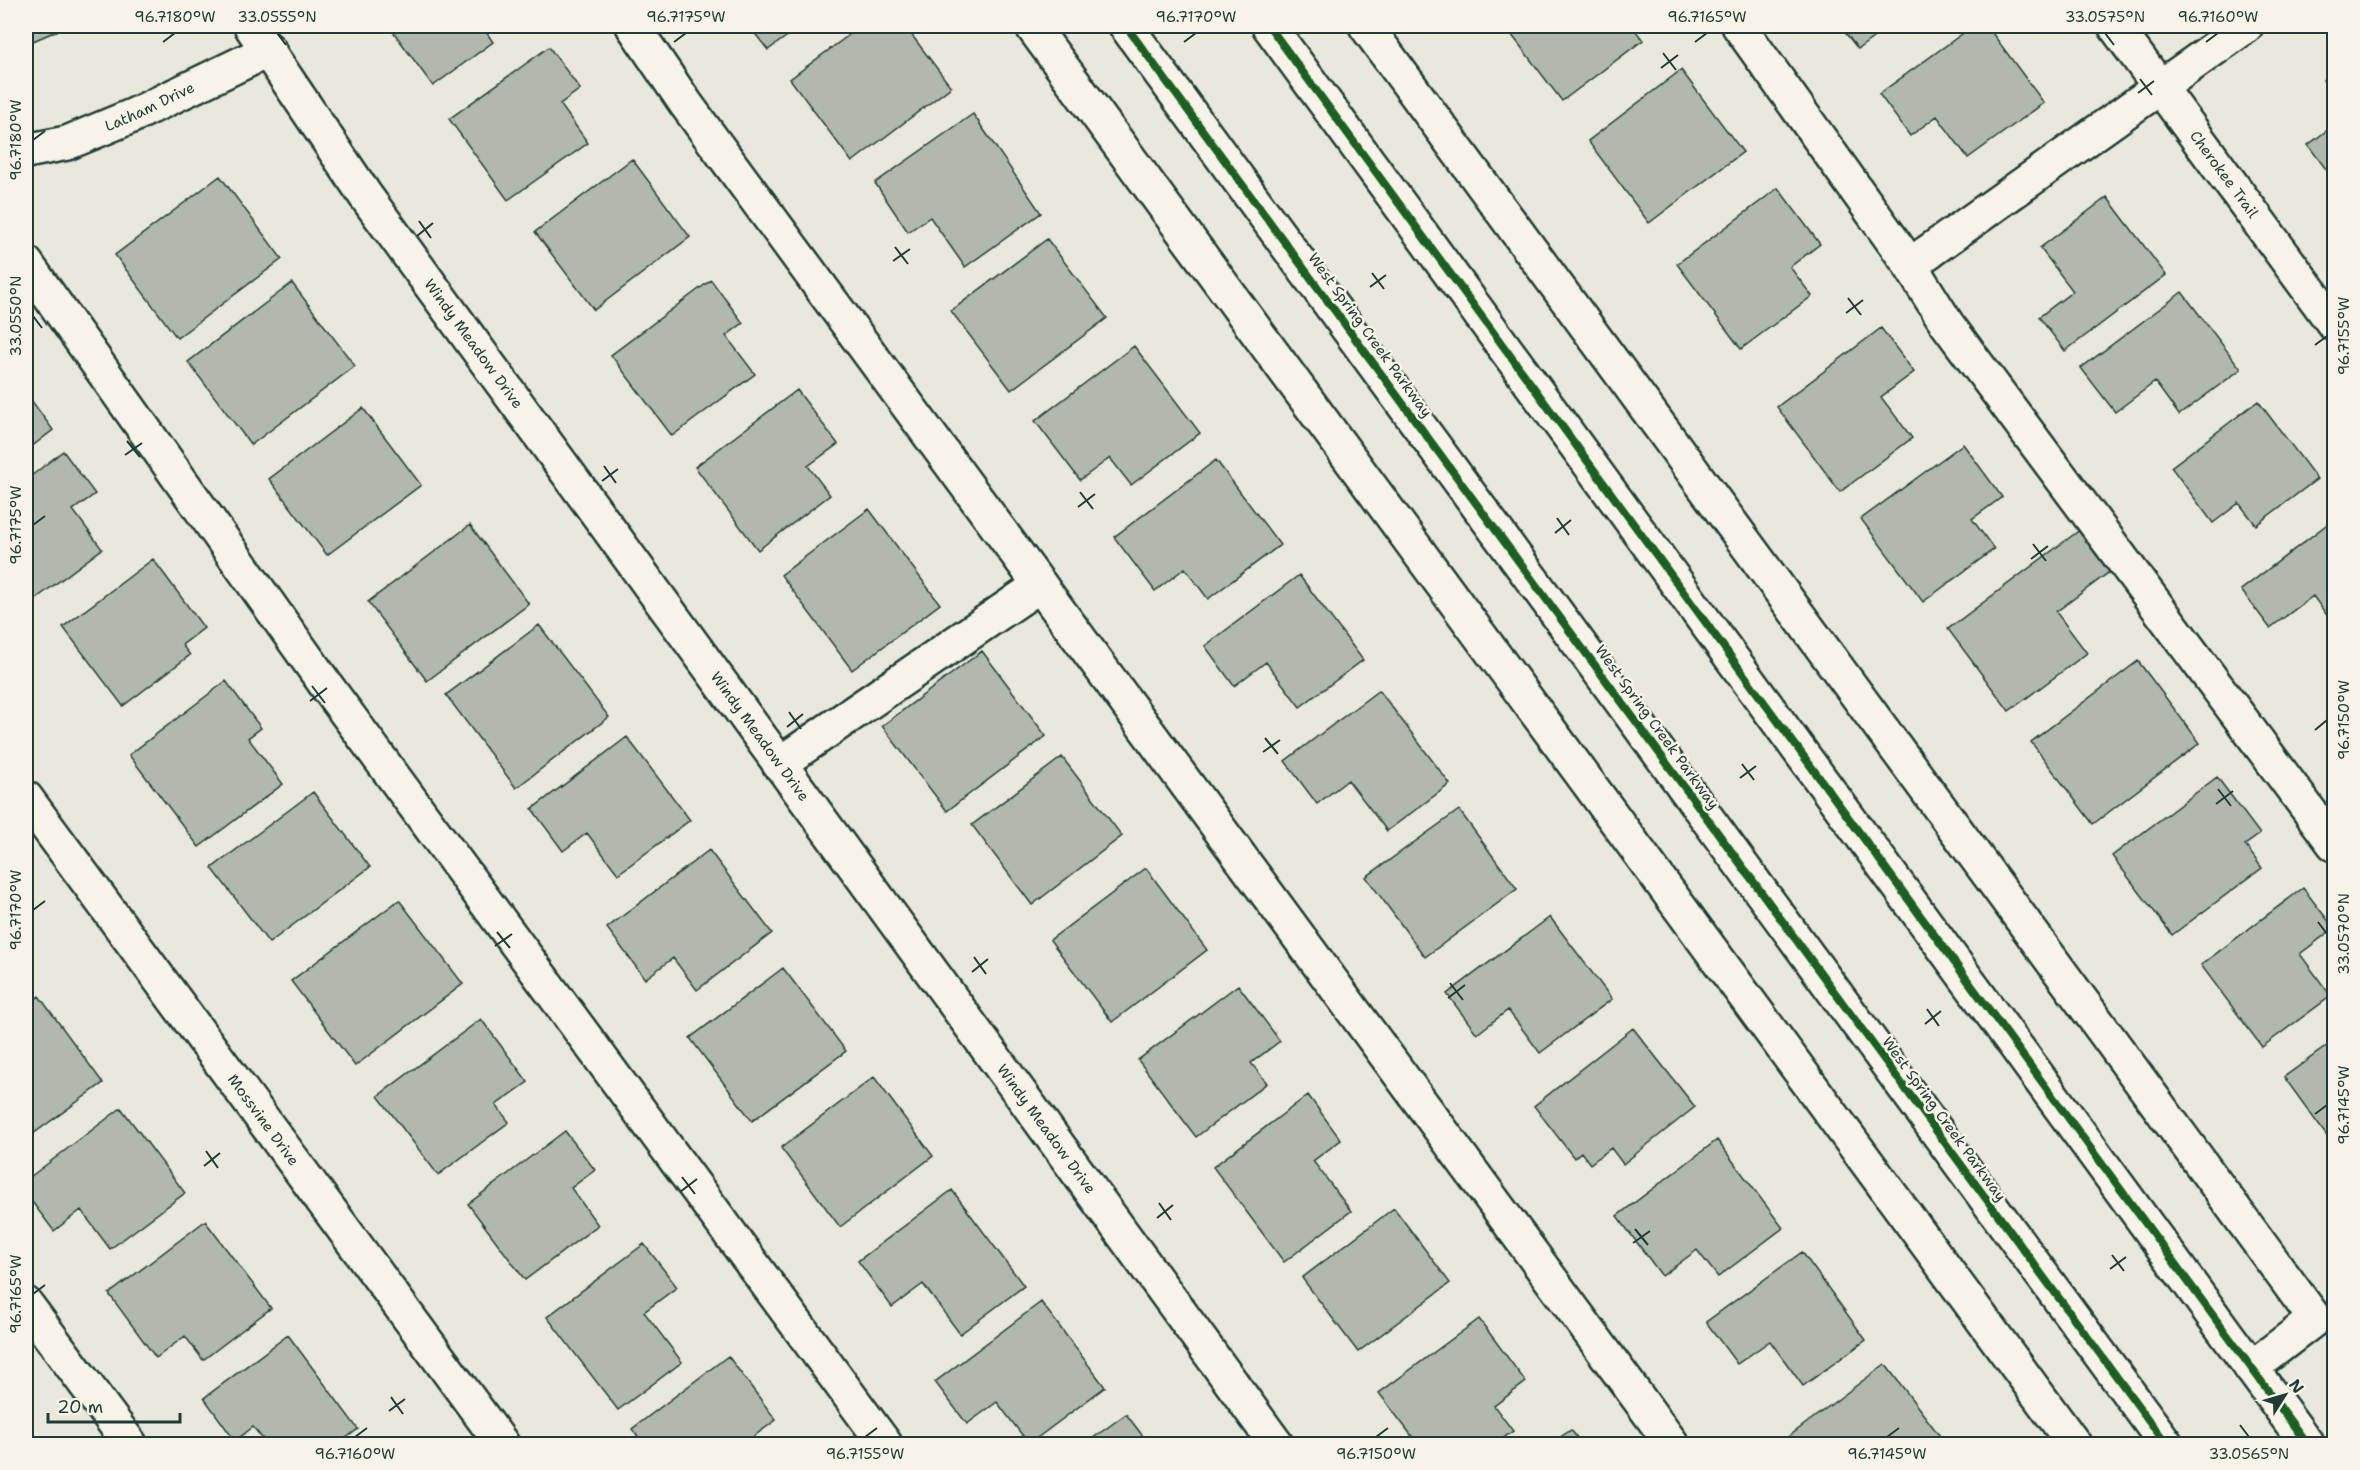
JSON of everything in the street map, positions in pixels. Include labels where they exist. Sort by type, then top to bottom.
[{"type":"street","points":[[633,26],[686,104],[1672,1444]]},
{"type":"street","points":[[1032,26],[2074,1444]]},
{"type":"street","name":"West Spring Creek Parkway","points":[[1126,26],[2166,1444]]},
{"type":"street","points":[[1269,26],[2307,1444]]},
{"type":"street","points":[[1366,26],[2314,1319],[2251,1368]]},
{"type":"street","points":[[1739,26],[1910,265],[1947,324],[2334,844]]},
{"type":"street","name":"Cherokee Trail","points":[[2115,26],[2334,324]]},
{"type":"street","points":[[1910,265],[2246,26]]},
{"type":"street","name":"Latham Drive","points":[[26,151],[67,143],[132,116],[260,38]]},
{"type":"street","name":"Windy Meadow Drive","points":[[260,38],[365,195],[1276,1444]]},
{"type":"street","points":[[26,263],[342,707],[885,1444]]},
{"type":"street","points":[[779,764],[1040,585]]},
{"type":"street","name":"Mossvine Drive","points":[[26,798],[502,1444]]},
{"type":"street","points":[[26,1304],[130,1444]]},
{"type":"building","points":[[26,26],[68,26],[26,44]]},
{"type":"building","points":[[389,26],[482,26],[493,42],[433,86]]},
{"type":"building","points":[[749,26],[801,26],[768,50]]},
{"type":"building","points":[[861,26],[905,26],[951,87],[852,162],[790,79]]},
{"type":"building","points":[[1505,26],[1632,26],[1643,40],[1562,101]]},
{"type":"building","points":[[1840,26],[1889,26],[1858,49]]},
{"type":"building","points":[[1973,26],[1987,26],[2044,103],[1968,158],[1937,116],[1910,136],[1879,94]]},
{"type":"building","points":[[549,47],[580,89],[560,104],[588,143],[508,200],[449,119]]},
{"type":"building","points":[[1681,70],[1743,152],[1649,223],[1588,141]]},
{"type":"building","points":[[2334,71],[2334,96],[2323,80]]},
{"type":"building","points":[[973,114],[1041,213],[965,267],[930,217],[908,232],[875,183]]},
{"type":"building","points":[[2334,125],[2334,180],[2308,145]]},
{"type":"building","points":[[632,159],[690,237],[594,310],[535,232]]},
{"type":"building","points":[[220,176],[282,259],[177,338],[115,255]]},
{"type":"building","points":[[1778,188],[1820,244],[1790,267],[1812,296],[1741,349],[1677,264]]},
{"type":"building","points":[[2107,197],[2166,275],[2065,351],[2039,317],[2073,291],[2040,248]]},
{"type":"building","points":[[1047,239],[1107,318],[1011,390],[951,311]]},
{"type":"building","points":[[711,280],[743,323],[726,336],[755,374],[672,436],[611,355]]},
{"type":"building","points":[[292,283],[355,366],[251,445],[188,362]]},
{"type":"building","points":[[2182,292],[2241,369],[2179,415],[2155,382],[2115,412],[2081,368]]},
{"type":"building","points":[[1881,328],[1914,372],[1881,397],[1912,438],[1840,492],[1777,407]]},
{"type":"building","points":[[1134,346],[1200,433],[1131,485],[1110,458],[1080,480],[1035,421]]},
{"type":"building","points":[[797,390],[838,444],[808,466],[830,495],[758,550],[695,467]]},
{"type":"building","points":[[26,393],[53,430],[26,451]]},
{"type":"building","points":[[2258,401],[2317,479],[2256,525],[2239,503],[2213,523],[2171,467]]},
{"type":"building","points":[[363,408],[421,485],[327,555],[269,479]]},
{"type":"building","points":[[1963,444],[2002,497],[1972,519],[1994,549],[1923,602],[1861,519]]},
{"type":"building","points":[[63,451],[95,494],[73,510],[102,549],[26,606],[26,480]]},
{"type":"building","points":[[1216,460],[1280,545],[1208,599],[1185,568],[1155,591],[1114,537]]},
{"type":"building","points":[[869,509],[940,604],[852,670],[781,575]]},
{"type":"building","points":[[2334,519],[2334,625],[2313,596],[2270,628],[2241,590]]},
{"type":"building","points":[[470,525],[529,604],[427,681],[368,602]]},
{"type":"building","points":[[2081,529],[2112,570],[2056,612],[2087,653],[2009,711],[1948,629]]},
{"type":"building","points":[[153,559],[204,628],[182,645],[190,655],[123,706],[63,627]]},
{"type":"building","points":[[1299,575],[1363,660],[1300,707],[1266,662],[1234,686],[1205,646]]},
{"type":"building","points":[[539,625],[609,717],[516,788],[446,695]]},
{"type":"building","points":[[982,651],[1046,736],[947,811],[882,726]]},
{"type":"building","points":[[2138,661],[2200,743],[2093,824],[2031,742]]},
{"type":"building","points":[[226,681],[261,728],[248,738],[283,784],[199,847],[129,755]]},
{"type":"building","points":[[1379,690],[1450,784],[1387,831],[1348,780],[1317,804],[1285,761]]},
{"type":"building","points":[[627,737],[690,820],[618,874],[587,833],[563,851],[532,809]]},
{"type":"building","points":[[1062,757],[1122,836],[1032,905],[972,825]]},
{"type":"building","points":[[2217,777],[2260,834],[2245,845],[2262,868],[2172,935],[2112,856]]},
{"type":"building","points":[[313,792],[370,867],[269,943],[212,868]]},
{"type":"building","points":[[1459,810],[1517,889],[1425,957],[1366,877]]},
{"type":"building","points":[[709,850],[772,933],[697,990],[673,958],[645,979],[607,928]]},
{"type":"building","points":[[1146,868],[1207,950],[1112,1022],[1050,940]]},
{"type":"building","points":[[2303,888],[2334,928],[2300,954],[2331,996],[2262,1047],[2201,965]]},
{"type":"building","points":[[399,900],[463,984],[355,1066],[291,981]]},
{"type":"building","points":[[1550,917],[1612,999],[1540,1053],[1508,1010],[1477,1034],[1447,994]]},
{"type":"building","points":[[783,968],[846,1051],[752,1121],[690,1038]]},
{"type":"building","points":[[1238,985],[1280,1041],[1251,1063],[1267,1083],[1196,1137],[1138,1060]]},
{"type":"building","points":[[39,996],[103,1083],[26,1139],[26,1007]]},
{"type":"building","points":[[481,1019],[528,1082],[496,1105],[509,1122],[438,1175],[378,1096]]},
{"type":"building","points":[[1633,1028],[1695,1107],[1623,1164],[1611,1148],[1590,1164],[1581,1152],[1574,1158],[1534,1106]]},
{"type":"building","points":[[2334,1041],[2334,1146],[2284,1077]]},
{"type":"building","points":[[874,1077],[933,1156],[840,1227],[781,1148]]},
{"type":"building","points":[[1308,1095],[1341,1140],[1313,1161],[1351,1211],[1284,1262],[1213,1167]]},
{"type":"building","points":[[121,1108],[185,1193],[110,1249],[81,1210],[54,1231],[26,1194],[26,1180]]},
{"type":"building","points":[[565,1131],[595,1170],[571,1188],[598,1225],[525,1280],[468,1204]]},
{"type":"building","points":[[1717,1140],[1783,1228],[1718,1277],[1697,1250],[1662,1276],[1617,1216]]},
{"type":"building","points":[[952,1190],[1024,1286],[960,1334],[923,1284],[892,1307],[858,1261]]},
{"type":"building","points":[[1394,1208],[1450,1283],[1358,1352],[1302,1278]]},
{"type":"building","points":[[205,1221],[271,1308],[203,1360],[185,1336],[156,1358],[109,1294]]},
{"type":"building","points":[[644,1244],[677,1287],[644,1312],[682,1362],[618,1410],[547,1317]]},
{"type":"building","points":[[1802,1252],[1866,1340],[1803,1386],[1770,1341],[1737,1364],[1706,1322]]},
{"type":"building","points":[[1041,1302],[1105,1387],[1029,1444],[997,1402],[967,1424],[935,1382]]},
{"type":"building","points":[[1479,1319],[1526,1382],[1494,1406],[1513,1431],[1495,1444],[1418,1444],[1379,1393]]},
{"type":"building","points":[[288,1335],[358,1429],[338,1444],[267,1444],[253,1427],[235,1441],[204,1398]]},
{"type":"building","points":[[728,1356],[776,1420],[746,1442],[747,1444],[643,1444],[632,1429]]},
{"type":"building","points":[[1885,1364],[1946,1444],[1788,1444],[1784,1440]]},
{"type":"building","points":[[1126,1414],[1149,1444],[1085,1444]]},
{"type":"building","points":[[26,1429],[37,1444],[26,1444]]},
{"type":"building","points":[[1571,1430],[1582,1444],[1550,1444]]},
{"type":"cycle path","points":[[1126,26],[2166,1444]]},
{"type":"cycle path","points":[[1269,26],[2307,1444]]}]
